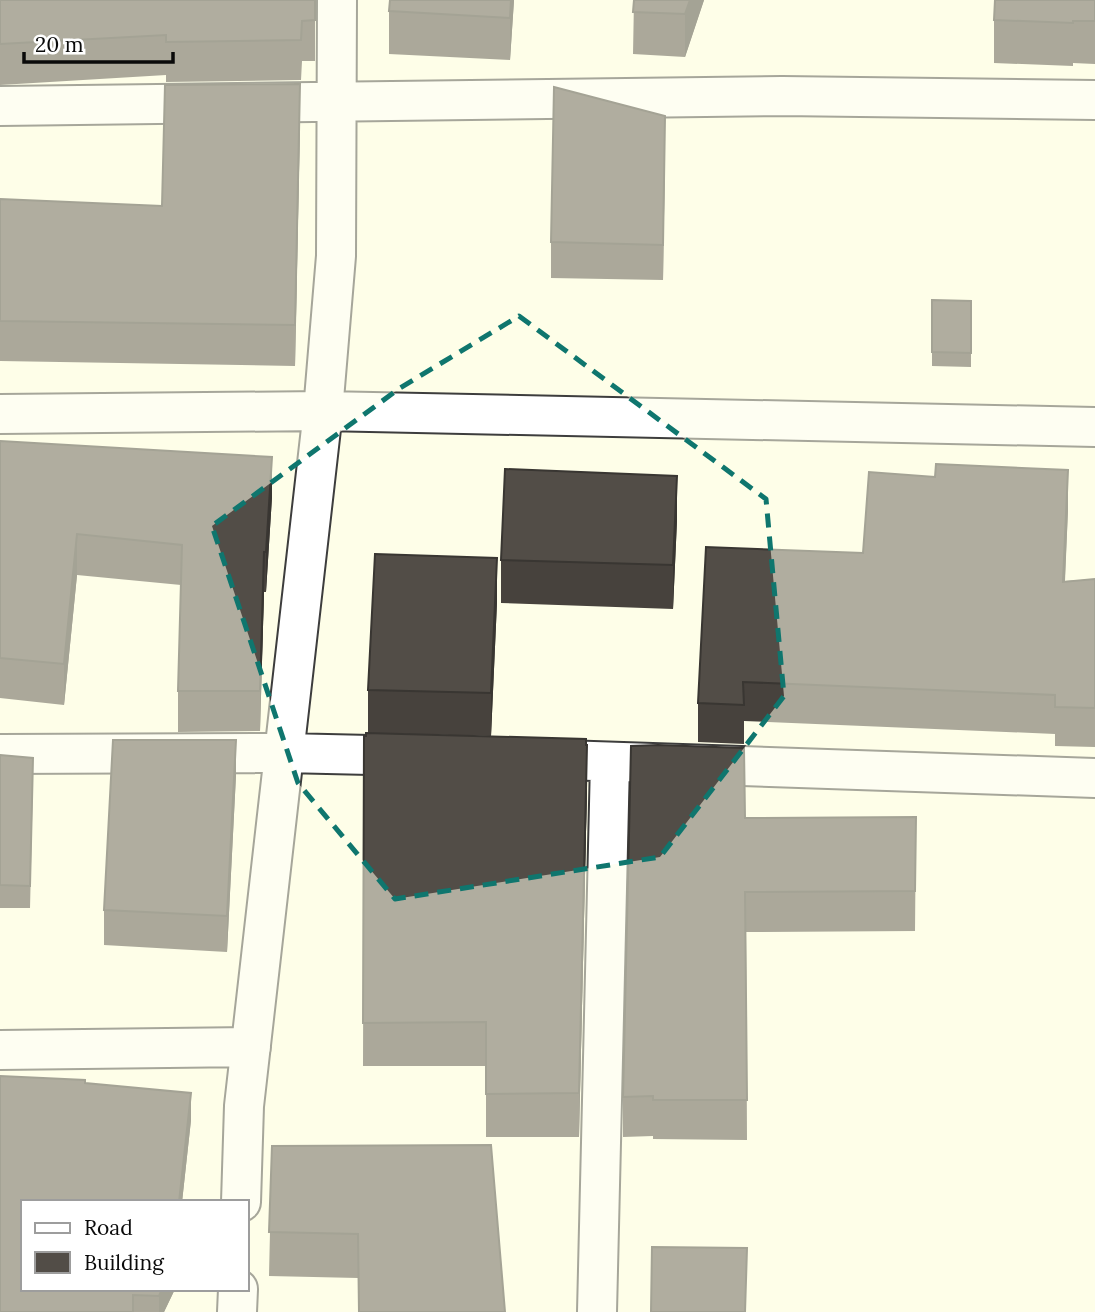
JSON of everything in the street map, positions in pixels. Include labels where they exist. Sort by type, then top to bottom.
[{"type":"street","points":[[241,1200],[244,1106],[323,411],[336,256],[337,0]]},
{"type":"street","points":[[0,106],[782,96],[1095,100]]},
{"type":"street","points":[[0,414],[323,411],[1095,428]]},
{"type":"street","points":[[0,754],[284,753],[447,757]]},
{"type":"street","points":[[502,758],[1095,778]]},
{"type":"street","points":[[597,1312],[610,762]]},
{"type":"street","points":[[0,1050],[251,1047]]},
{"type":"street","points":[[237,1312],[238,1291]]},
{"type":"highlighted area","points":[[519,316],[766,499],[784,696],[660,857],[395,899],[298,783],[212,526],[400,388]]},
{"type":"building","points":[[0,0],[315,0],[315,20],[302,21],[301,40],[166,42],[166,35],[0,44]]},
{"type":"building","points":[[390,0],[511,0],[510,18],[389,11]]},
{"type":"building","points":[[634,0],[690,0],[685,14],[633,12]]},
{"type":"building","points":[[995,0],[1095,0],[1095,21],[1073,23],[994,20]]},
{"type":"building","points":[[300,84],[295,325],[0,321],[0,199],[162,206],[165,85]]},
{"type":"building","points":[[554,87],[665,116],[663,245],[551,242]]},
{"type":"building","points":[[932,300],[971,301],[971,353],[932,352]]},
{"type":"building","points":[[0,441],[272,457],[264,552],[260,691],[178,691],[182,545],[77,534],[64,664],[0,658]]},
{"type":"building","points":[[936,464],[1068,470],[1063,582],[1095,579],[1095,708],[1055,707],[1055,695],[743,682],[744,705],[698,703],[706,547],[863,553],[869,472],[935,477]]},
{"type":"building","points":[[505,469],[677,476],[673,565],[501,560]]},
{"type":"building","points":[[375,554],[497,558],[491,693],[368,690]]},
{"type":"building","points":[[366,733],[586,739],[579,1093],[486,1094],[486,1022],[363,1023]]},
{"type":"building","points":[[113,740],[236,740],[227,916],[104,910]]},
{"type":"building","points":[[631,746],[744,748],[745,818],[916,817],[915,891],[745,892],[747,1100],[653,1100],[653,1096],[623,1097]]},
{"type":"building","points":[[0,755],[33,758],[30,886],[0,885]]},
{"type":"building","points":[[0,1076],[85,1080],[85,1083],[191,1093],[179,1200],[21,1200],[21,1291],[161,1291],[159,1296],[133,1295],[133,1312],[0,1312]]},
{"type":"building","points":[[491,1145],[505,1312],[359,1312],[358,1234],[269,1232],[272,1146]]},
{"type":"building","points":[[652,1247],[747,1248],[745,1312],[651,1312]]}]
